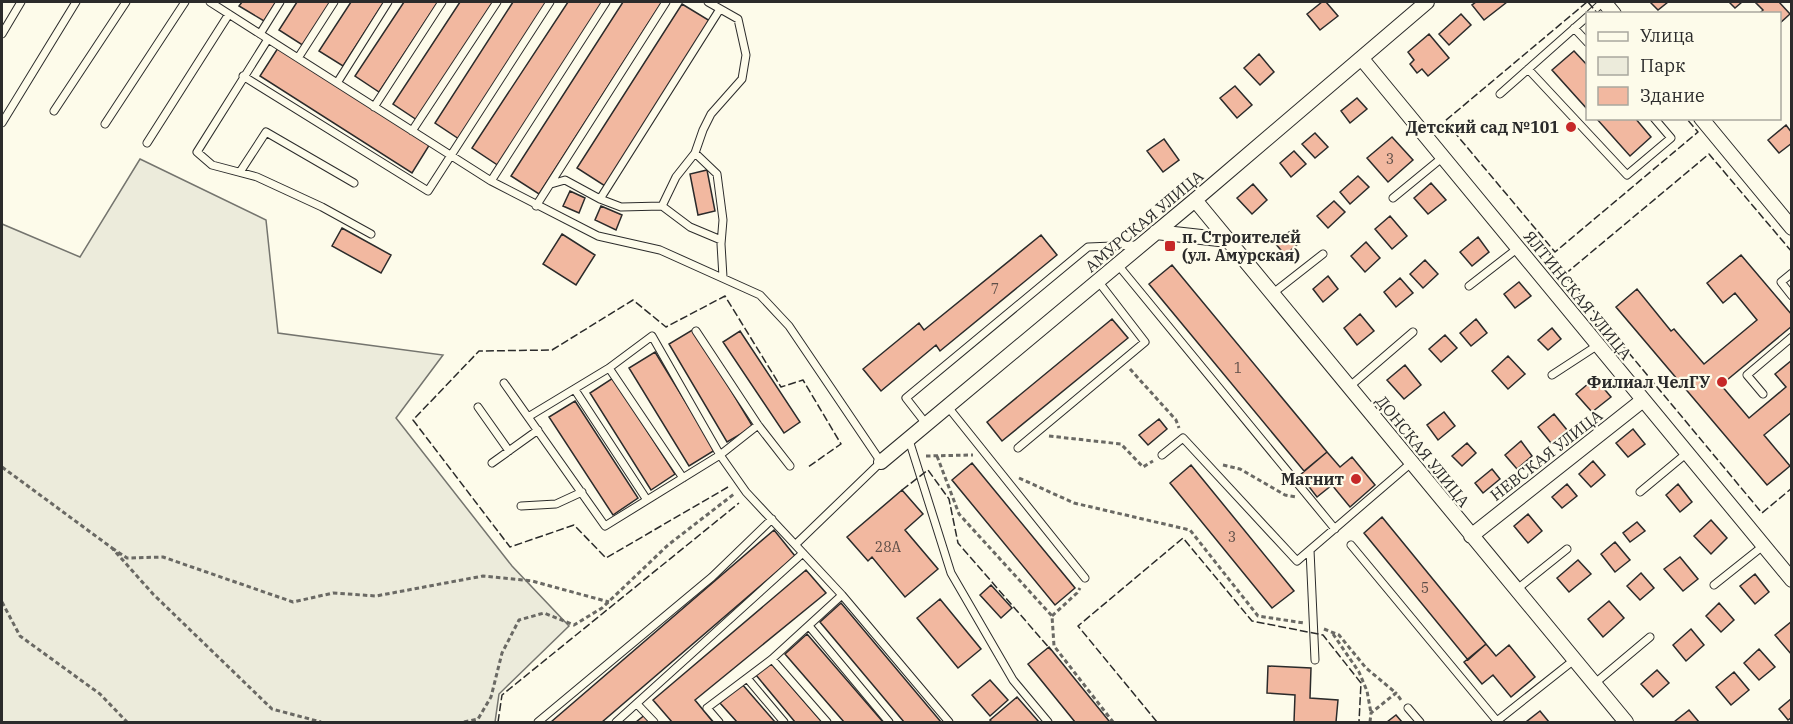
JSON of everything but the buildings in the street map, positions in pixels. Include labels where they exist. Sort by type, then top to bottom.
[{"type":"street","name":"АМУРСКАЯ УЛИЦА","points":[[881,462],[1118,265],[1427,2]]},
{"type":"street","name":"ЯЛТИНСКАЯ УЛИЦА","points":[[1362,59],[1791,580]]},
{"type":"street","points":[[1703,120],[1791,228]]},
{"type":"street","name":"ДОНСКАЯ УЛИЦА","points":[[1195,200],[1626,723]]},
{"type":"street","points":[[1156,232],[1228,240]]},
{"type":"street","name":"НЕВСКАЯ УЛИЦА","points":[[1471,536],[1643,400]]},
{"type":"lane","points":[[2,34],[21,2]]},
{"type":"lane","points":[[2,123],[76,2]]},
{"type":"lane","points":[[54,111],[126,2]]},
{"type":"lane","points":[[105,124],[184,2]]},
{"type":"lane","points":[[210,2],[222,5],[229,14],[490,182],[598,236],[660,250],[760,296],[789,326],[881,462],[796,544]]},
{"type":"lane","points":[[260,34],[280,2]]},
{"type":"lane","points":[[298,58],[334,2]]},
{"type":"lane","points":[[337,83],[388,2]]},
{"type":"lane","points":[[374,107],[442,2]]},
{"type":"lane","points":[[412,131],[497,2]]},
{"type":"lane","points":[[243,76],[428,191],[550,2]]},
{"type":"lane","points":[[490,182],[606,2]]},
{"type":"lane","points":[[536,206],[666,2]]},
{"type":"lane","points":[[662,206],[676,177],[695,153],[711,114],[742,79],[744,71],[746,55],[738,19],[708,2]]},
{"type":"lane","points":[[1592,12],[1604,2]]},
{"type":"lane","points":[[600,199],[720,9]]},
{"type":"lane","points":[[147,143],[229,14]]},
{"type":"lane","points":[[2,18],[9,22]]},
{"type":"lane","points":[[1500,94],[1586,18]]},
{"type":"lane","points":[[1574,28],[1586,42]]},
{"type":"lane","points":[[268,39],[197,152],[212,165],[257,177],[322,207],[371,234]]},
{"type":"lane","points":[[1528,69],[1627,176],[1671,138],[1656,120]]},
{"type":"lane","points":[[240,172],[266,132],[354,183]]},
{"type":"lane","points":[[695,153],[717,174],[723,220],[721,240],[723,277]]},
{"type":"lane","points":[[1393,198],[1443,157]]},
{"type":"lane","points":[[551,184],[565,180],[600,199],[621,207],[662,206],[690,227],[721,240]]},
{"type":"lane","points":[[927,425],[906,398],[1088,247],[1141,245]]},
{"type":"lane","points":[[1469,286],[1518,248]]},
{"type":"lane","points":[[1272,294],[1323,254]]},
{"type":"lane","points":[[1118,265],[1335,529]]},
{"type":"lane","points":[[1791,273],[1781,282],[1791,296]]},
{"type":"lane","points":[[1018,448],[1145,342],[1098,281]]},
{"type":"lane","points":[[696,331],[758,425],[790,466]]},
{"type":"lane","points":[[1349,387],[1413,332]]},
{"type":"lane","points":[[528,417],[609,368],[652,336],[720,455],[743,488],[842,595],[949,723]]},
{"type":"lane","points":[[1763,394],[1747,375],[1791,338]]},
{"type":"lane","points":[[1552,375],[1598,345]]},
{"type":"lane","points":[[609,368],[684,478]]},
{"type":"lane","points":[[504,382],[605,526],[720,455],[758,425]]},
{"type":"lane","points":[[575,390],[647,500]]},
{"type":"lane","points":[[478,407],[509,451]]},
{"type":"lane","points":[[948,407],[1085,578]]},
{"type":"lane","points":[[492,463],[538,430]]},
{"type":"lane","points":[[1162,455],[1183,438],[1297,561],[1411,463]]},
{"type":"lane","points":[[909,440],[951,573],[1013,680],[1048,723]]},
{"type":"lane","points":[[1640,492],[1687,453]]},
{"type":"lane","points":[[521,506],[556,504],[582,492]]},
{"type":"lane","points":[[538,723],[712,577],[772,519]]},
{"type":"lane","points":[[1351,545],[1496,722],[1575,660]]},
{"type":"lane","points":[[1714,585],[1763,546]]},
{"type":"lane","points":[[1516,590],[1567,549]]},
{"type":"lane","points":[[1310,550],[1315,660]]},
{"type":"lane","points":[[616,723],[803,553]]},
{"type":"lane","points":[[719,723],[707,708],[772,659],[842,595]]},
{"type":"lane","points":[[808,626],[889,723]]},
{"type":"lane","points":[[1594,684],[1650,637]]},
{"type":"lane","points":[[772,659],[826,723]]},
{"type":"lane","points":[[747,678],[784,723]]},
{"type":"lane","points":[[637,704],[654,723]]},
{"type":"lane","points":[[1408,708],[1420,723]]},
{"type":"path","points":[[1123,361],[1176,420],[1183,438]]},
{"type":"path","points":[[1034,434],[1121,444],[1143,467],[1162,455]]},
{"type":"path","points":[[915,457],[986,454]]},
{"type":"path","points":[[937,456],[959,514],[1052,616],[1054,646],[1113,723]]},
{"type":"path","points":[[1205,461],[1240,469],[1285,495],[1310,498]]},
{"type":"path","points":[[2,467],[22,485],[127,558],[163,557],[293,602],[333,593],[376,596],[483,576],[532,581],[609,602]]},
{"type":"path","points":[[998,469],[1074,503],[1190,530],[1258,616],[1314,624],[1339,635],[1366,668],[1396,693],[1408,708]]},
{"type":"path","points":[[464,723],[478,719],[482,712],[490,697],[502,653],[519,620],[544,613],[574,625],[602,608],[668,545],[743,488]]},
{"type":"path","points":[[112,548],[153,594],[272,709],[321,723]]},
{"type":"path","points":[[1052,616],[1077,593],[1085,578]]},
{"type":"path","points":[[2,602],[20,636],[100,694],[127,723]]},
{"type":"path","points":[[1332,633],[1359,672],[1367,691],[1371,713],[1370,723]]},
{"type":"path","points":[[1371,713],[1396,693]]},
{"type":"green space","points":[[140,159],[266,220],[278,333],[443,355],[396,418],[512,566],[569,626],[499,694],[495,722],[2,722],[2,224],[80,257]]},
{"type":"fence","points":[[1587,2],[1445,121],[1555,252],[1698,132],[1688,120]]},
{"type":"fence","points":[[1588,2],[1596,12]]},
{"type":"fence","points":[[1792,252],[1709,154],[1564,275],[1762,513],[1792,488]]},
{"type":"fence","points":[[728,487],[606,558],[574,525],[510,547],[413,420],[479,351],[552,350],[633,300],[666,327],[725,296],[781,387],[803,380],[841,444],[808,467]]},
{"type":"fence","points":[[902,490],[928,470],[949,499],[958,543],[1051,650]]},
{"type":"fence","points":[[498,722],[502,695],[739,503]]},
{"type":"fence","points":[[1157,722],[1078,626],[1183,538],[1252,621],[1323,635],[1361,683],[1359,722]]},
{"type":"place","name":"Детский сад №101","points":[[1571,127]]},
{"type":"place","name":"п. Строителей (ул. Амурская)","points":[[1170,246]]},
{"type":"place","name":"Филиал ЧелГУ","points":[[1722,382]]},
{"type":"place","name":"Магнит","points":[[1356,479]]}]
